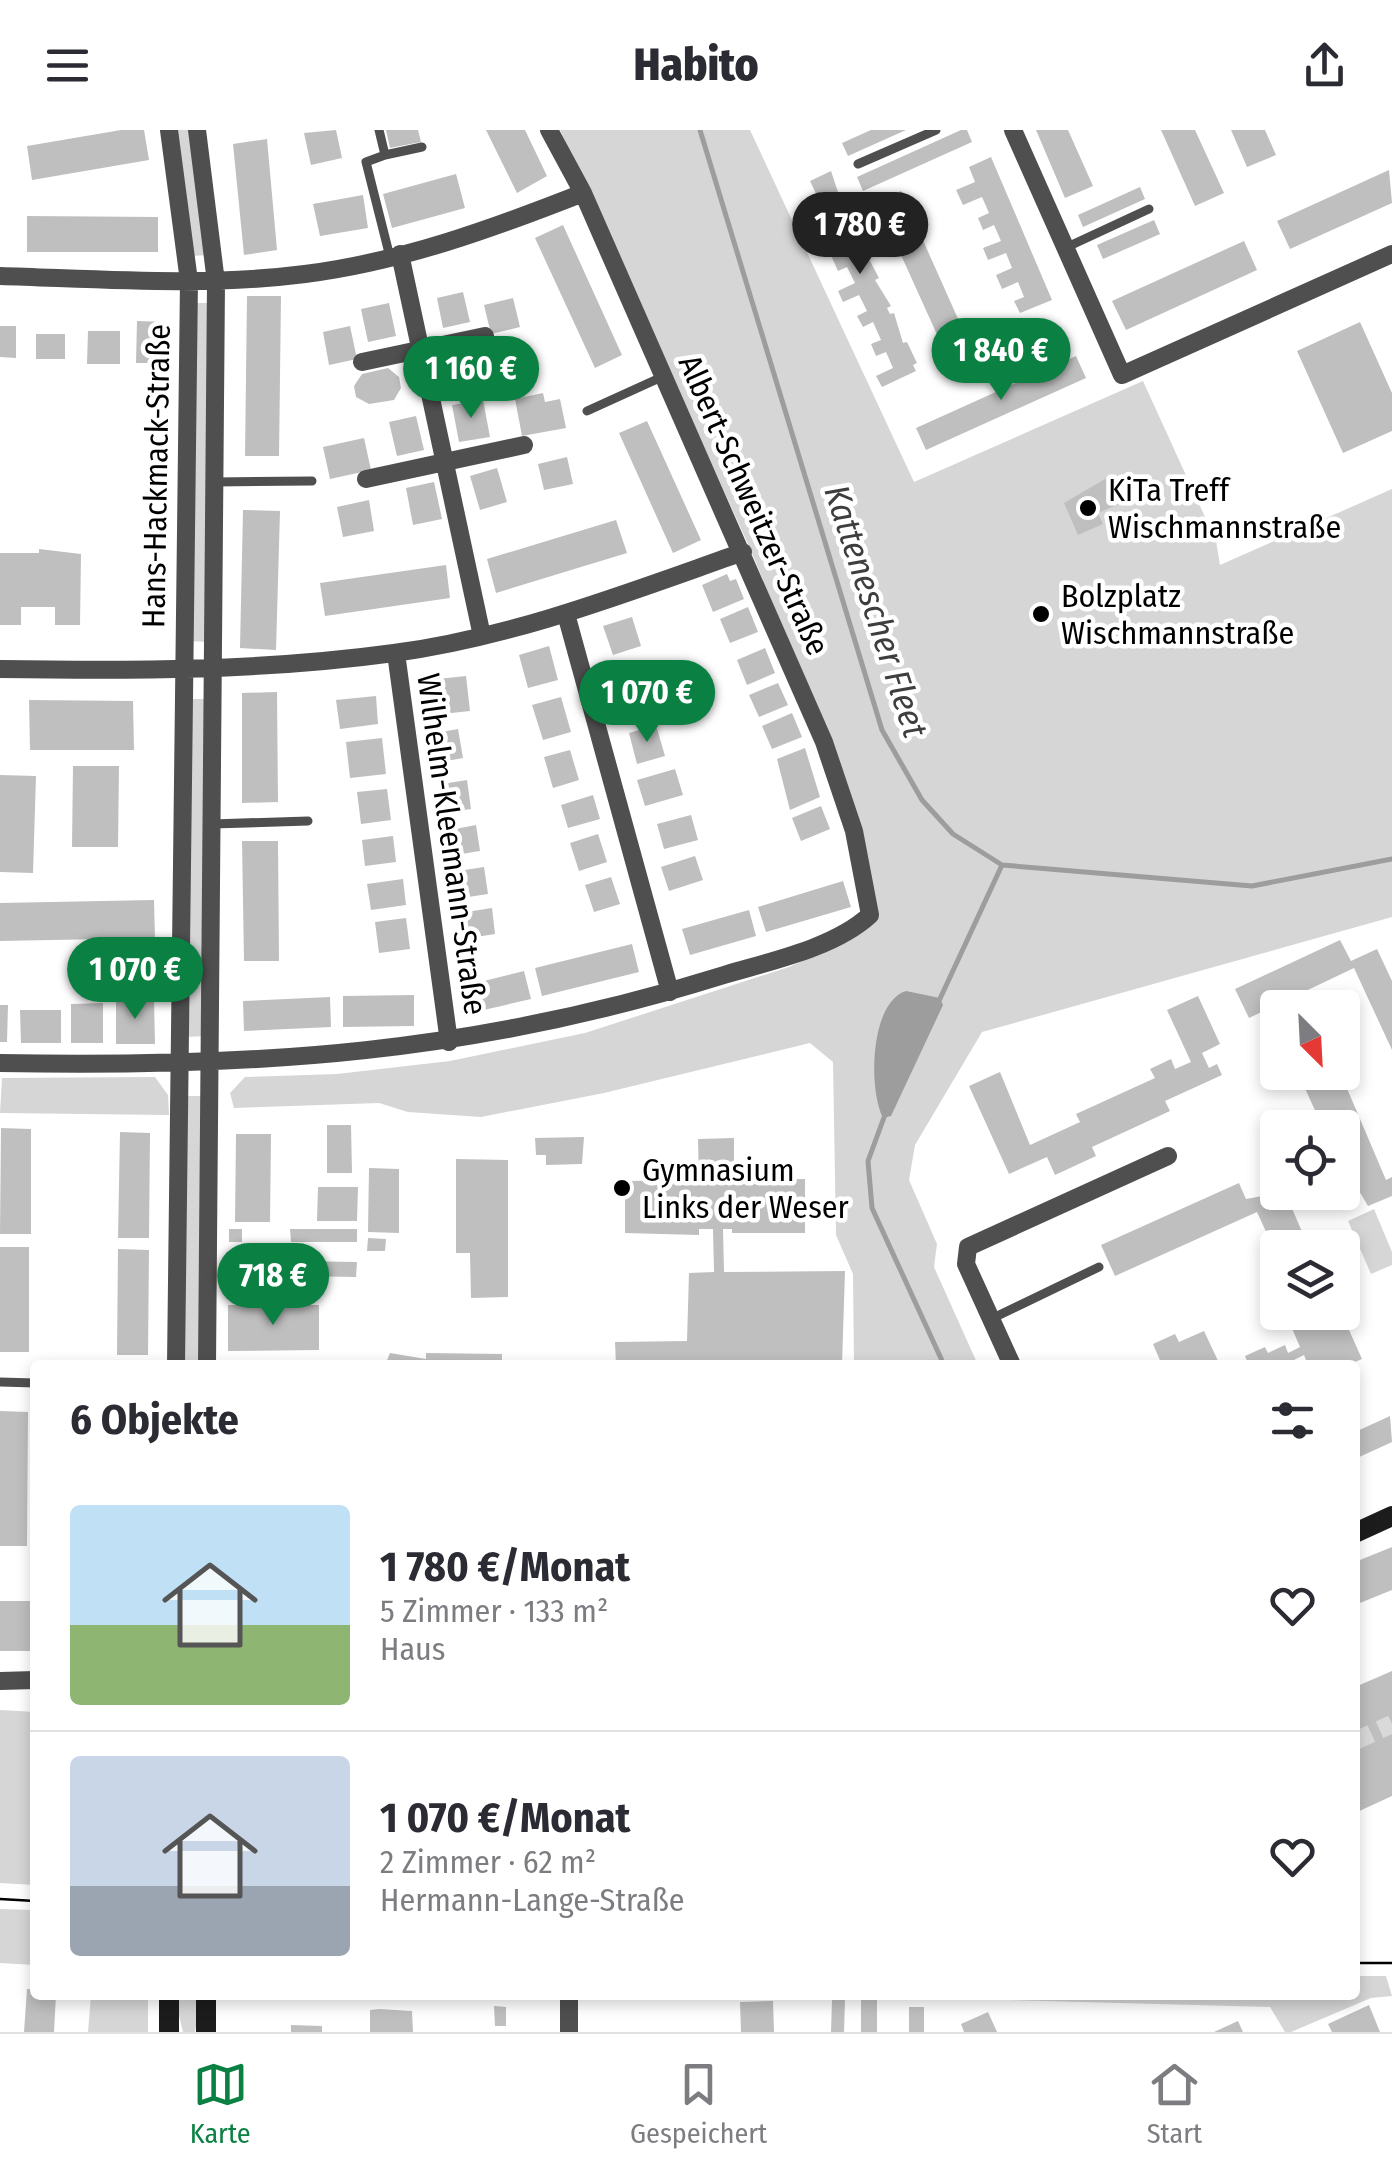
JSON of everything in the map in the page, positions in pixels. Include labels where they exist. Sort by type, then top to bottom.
[{"type":"street","name":"Hans-Hackmack-Straße","points":[[169,130],[189,281],[176,1360]]},
{"type":"street","name":"Hans-Hackmack-Straße","points":[[197,130],[216,282],[207,1360]]},
{"type":"street","name":"Albert-Schweitzer-Straße","points":[[549,130],[583,193],[824,742],[854,831],[870,916],[857,927],[774,960],[670,992]]},
{"type":"street","points":[[1014,130],[1122,376],[1392,254]]},
{"type":"street","points":[[216,282],[308,274],[395,256],[492,228],[583,193]]},
{"type":"street","points":[[395,256],[422,349],[482,636]]},
{"type":"street","points":[[0,276],[189,281]]},
{"type":"street","name":"Hans-Hackmack-Straße","points":[[189,281],[216,282]]},
{"type":"street","points":[[362,362],[484,336]]},
{"type":"street","points":[[366,479],[524,446]]},
{"type":"street","points":[[213,671],[396,653],[482,636],[566,614],[743,552]]},
{"type":"street","points":[[0,1064],[181,1065],[324,1057],[449,1042],[558,1022],[670,992],[566,614]]},
{"type":"street","name":"Wilhelm-Kleemann-Straße","points":[[396,653],[449,1042]]},
{"type":"street","points":[[0,669],[184,672]]},
{"type":"street","name":"Hans-Hackmack-Straße","points":[[184,672],[213,671]]},
{"type":"street","points":[[1010,1360],[966,1264],[968,1246],[1168,1156]]},
{"type":"street","points":[[1360,1531],[1392,1516]]},
{"type":"street","points":[[0,1681],[30,1680]]},
{"type":"street","points":[[169,2000],[169,2032]]},
{"type":"street","points":[[206,2000],[206,2032]]},
{"type":"street","points":[[569,2000],[569,2032]]},
{"type":"lane","points":[[380,130],[385,154]]},
{"type":"lane","points":[[858,164],[936,130]]},
{"type":"lane","points":[[395,256],[366,162],[422,146]]},
{"type":"lane","points":[[1065,248],[1149,209]]},
{"type":"lane","points":[[587,411],[664,376]]},
{"type":"lane","points":[[214,482],[312,482]]},
{"type":"lane","points":[[212,824],[308,821]]},
{"type":"lane","points":[[991,1319],[1099,1266]]},
{"type":"lane","points":[[0,1382],[30,1383]]},
{"type":"shaded area","points":[[174,130],[192,130],[209,255],[191,256]]},
{"type":"shaded area","points":[[560,130],[750,130],[914,482],[1143,381],[1216,541],[1220,565],[1392,489],[1392,917],[982,1032],[915,1145],[909,1180],[937,1244],[934,1267],[976,1360],[854,1360],[853,1274],[836,1235],[833,1062],[810,1043],[604,1093],[481,1117],[408,1112],[379,1103],[234,1108],[230,1093],[245,1077],[337,1074],[450,1061],[585,1033],[789,967],[852,938],[877,907],[832,745],[748,544]]},
{"type":"shaded area","points":[[193,303],[210,303],[208,642],[189,641]]},
{"type":"shaded area","points":[[190,699],[208,699],[205,1036],[186,1037]]},
{"type":"shaded area","points":[[906,991],[940,998],[943,1005],[891,1116],[883,1118],[875,1087],[875,1048],[885,1011],[894,998]]},
{"type":"shaded area","points":[[155,1077],[168,1095],[169,1115],[0,1113],[2,1078]]},
{"type":"shaded area","points":[[186,1096],[204,1096],[203,1360],[182,1360]]},
{"type":"shaded area","points":[[1374,1209],[1392,1252],[1392,1265],[1371,1274],[1360,1249],[1360,1230],[1352,1230],[1348,1221]]},
{"type":"shaded area","points":[[0,1710],[30,1712],[30,1885],[0,1883]]},
{"type":"shaded area","points":[[0,1909],[30,1910],[30,1965],[0,1963]]},
{"type":"shaded area","points":[[1360,1976],[1386,1976],[1392,1996],[1371,1998],[1291,2032],[1285,2032],[1270,2007],[1008,2000],[1360,2000]]},
{"type":"shaded area","points":[[91,2000],[148,2000],[148,2032],[88,2032]]},
{"type":"shaded area","points":[[175,2000],[200,2000],[195,2032],[183,2032]]},
{"type":"building","points":[[121,130],[144,130],[149,160],[32,180],[27,146]]},
{"type":"building","points":[[336,130],[342,158],[311,165],[304,133]]},
{"type":"building","points":[[386,130],[418,130],[421,142],[390,148]]},
{"type":"building","points":[[486,130],[525,130],[547,176],[517,193]]},
{"type":"building","points":[[871,130],[906,130],[848,156],[842,143]]},
{"type":"building","points":[[967,130],[972,142],[863,191],[857,177]]},
{"type":"building","points":[[1036,130],[1068,130],[1093,186],[1065,198]]},
{"type":"building","points":[[1161,130],[1195,130],[1224,193],[1195,206]]},
{"type":"building","points":[[1231,130],[1265,130],[1276,155],[1247,167]]},
{"type":"building","points":[[267,139],[277,250],[244,255],[233,144]]},
{"type":"building","points":[[991,157],[1052,300],[1020,313],[1014,301],[1024,297],[1018,282],[1002,289],[996,275],[1012,268],[1006,253],[988,260],[983,248],[1001,241],[994,225],[983,230],[978,218],[989,213],[982,197],[963,205],[956,190],[975,182],[969,167]]},
{"type":"building","points":[[1389,170],[1392,203],[1290,249],[1277,221]]},
{"type":"building","points":[[831,171],[841,201],[854,221],[850,223],[879,278],[875,280],[891,306],[887,308],[890,314],[894,313],[903,343],[907,342],[917,363],[913,365],[916,371],[882,387],[876,376],[893,368],[886,352],[876,356],[871,344],[881,340],[873,322],[863,327],[857,316],[867,311],[859,295],[843,302],[838,291],[855,283],[847,267],[838,271],[825,242],[818,245],[813,234],[830,226],[822,210],[806,217],[800,205],[818,198],[810,181]]},
{"type":"building","points":[[456,174],[465,208],[392,228],[383,194]]},
{"type":"building","points":[[1140,187],[1145,199],[1083,227],[1078,215]]},
{"type":"building","points":[[901,191],[967,339],[944,350],[877,202]]},
{"type":"building","points":[[363,195],[368,228],[320,236],[313,204]]},
{"type":"building","points":[[27,216],[158,217],[158,252],[27,252]]},
{"type":"building","points":[[1154,220],[1160,234],[1103,259],[1097,245]]},
{"type":"building","points":[[563,225],[622,355],[595,368],[535,238]]},
{"type":"building","points":[[1244,241],[1257,270],[1126,330],[1112,301]]},
{"type":"building","points":[[463,292],[470,322],[443,328],[437,298]]},
{"type":"building","points":[[247,296],[281,296],[279,456],[245,456]]},
{"type":"building","points":[[513,298],[520,327],[491,334],[484,305]]},
{"type":"building","points":[[389,303],[396,336],[368,342],[361,309]]},
{"type":"building","points":[[137,321],[166,322],[166,363],[136,363]]},
{"type":"building","points":[[1360,322],[1392,393],[1392,431],[1343,453],[1297,351]]},
{"type":"building","points":[[0,326],[16,326],[16,358],[0,357]]},
{"type":"building","points":[[350,326],[357,359],[329,365],[323,332]]},
{"type":"building","points":[[88,331],[120,331],[120,364],[87,364]]},
{"type":"building","points":[[36,334],[65,334],[65,359],[36,359]]},
{"type":"building","points":[[482,350],[487,375],[468,384],[467,379],[459,381],[450,358]]},
{"type":"building","points":[[1076,356],[1086,378],[926,450],[916,428]]},
{"type":"building","points":[[388,368],[399,377],[401,388],[394,400],[369,404],[356,397],[354,386],[362,374]]},
{"type":"building","points":[[543,393],[545,402],[560,399],[566,428],[522,436],[515,399]]},
{"type":"building","points":[[483,400],[490,437],[459,442],[452,405]]},
{"type":"building","points":[[416,416],[424,450],[397,456],[389,422]]},
{"type":"building","points":[[647,421],[701,540],[673,553],[619,433]]},
{"type":"building","points":[[364,438],[371,470],[330,479],[323,447]]},
{"type":"building","points":[[567,457],[573,484],[544,490],[538,464]]},
{"type":"building","points":[[497,468],[507,502],[480,510],[470,476]]},
{"type":"building","name":"KiTa Treff Wischmannstraße","points":[[1112,475],[1124,502],[1098,513],[1103,524],[1078,535],[1064,503]]},
{"type":"building","points":[[434,482],[442,519],[413,525],[406,488]]},
{"type":"building","points":[[369,500],[374,531],[343,537],[337,507]]},
{"type":"building","points":[[243,510],[280,511],[276,650],[240,648]]},
{"type":"building","points":[[616,520],[627,553],[496,593],[487,559]]},
{"type":"building","points":[[39,549],[81,554],[80,625],[55,625],[55,607],[21,607],[21,625],[0,625],[0,553],[39,553]]},
{"type":"building","points":[[446,565],[450,598],[325,616],[320,583]]},
{"type":"building","points":[[727,574],[730,581],[736,579],[744,599],[713,612],[702,585]]},
{"type":"building","points":[[748,607],[758,632],[730,643],[720,619]]},
{"type":"building","points":[[632,617],[641,646],[613,655],[603,626]]},
{"type":"building","points":[[549,646],[558,680],[528,688],[519,655]]},
{"type":"building","points":[[765,648],[775,673],[747,685],[737,660]]},
{"type":"building","points":[[646,673],[648,682],[654,680],[663,715],[638,722],[634,706],[619,710],[611,683]]},
{"type":"building","points":[[466,676],[470,711],[433,715],[428,680]]},
{"type":"building","points":[[778,683],[788,705],[759,717],[749,695]]},
{"type":"building","points":[[277,692],[278,802],[242,803],[242,693]]},
{"type":"building","points":[[376,696],[378,724],[340,729],[336,700]]},
{"type":"building","points":[[561,697],[571,732],[543,740],[532,705]]},
{"type":"building","points":[[29,700],[133,701],[134,750],[30,750]]},
{"type":"building","points":[[792,713],[802,737],[772,749],[762,726]]},
{"type":"building","points":[[656,725],[665,756],[637,764],[629,733]]},
{"type":"building","points":[[458,729],[463,758],[441,762],[436,733]]},
{"type":"building","points":[[382,738],[386,774],[350,778],[346,742]]},
{"type":"building","points":[[805,748],[820,797],[790,810],[777,759]]},
{"type":"building","points":[[570,750],[579,780],[553,788],[544,757]]},
{"type":"building","points":[[73,766],[119,766],[118,847],[72,847]]},
{"type":"building","points":[[675,769],[683,795],[645,806],[637,780]]},
{"type":"building","points":[[0,775],[36,776],[33,873],[0,872]]},
{"type":"building","points":[[467,780],[471,809],[446,813],[442,784]]},
{"type":"building","points":[[387,789],[391,820],[361,824],[357,792]]},
{"type":"building","points":[[593,795],[600,819],[568,828],[561,805]]},
{"type":"building","points":[[821,806],[830,829],[801,841],[792,818]]},
{"type":"building","points":[[691,815],[698,840],[664,849],[657,824]]},
{"type":"building","points":[[476,825],[480,851],[449,856],[445,831]]},
{"type":"building","points":[[598,834],[607,862],[579,871],[570,843]]},
{"type":"building","points":[[393,836],[396,862],[365,866],[362,840]]},
{"type":"building","points":[[242,841],[278,841],[279,961],[244,961]]},
{"type":"building","points":[[695,856],[703,880],[669,891],[661,867]]},
{"type":"building","points":[[484,867],[488,894],[455,899],[451,872]]},
{"type":"building","points":[[611,877],[620,904],[594,912],[585,885]]},
{"type":"building","points":[[403,879],[406,905],[371,910],[367,884]]},
{"type":"building","points":[[843,881],[851,907],[766,932],[758,907]]},
{"type":"building","points":[[154,900],[155,938],[0,941],[0,903]]},
{"type":"building","points":[[492,908],[495,934],[463,939],[460,913]]},
{"type":"building","points":[[749,910],[756,936],[690,955],[682,929]]},
{"type":"building","points":[[406,918],[410,949],[379,953],[375,922]]},
{"type":"building","points":[[1340,940],[1351,961],[1377,949],[1392,981],[1392,1050],[1354,968],[1308,990],[1260,990],[1260,1013],[1249,1018],[1235,989]]},
{"type":"building","points":[[632,944],[639,972],[542,996],[535,968]]},
{"type":"building","points":[[524,971],[531,999],[475,1012],[468,985]]},
{"type":"building","points":[[414,995],[414,1026],[343,1027],[343,996]]},
{"type":"building","points":[[1198,996],[1220,1044],[1202,1053],[1209,1068],[1217,1064],[1222,1075],[1165,1101],[1170,1111],[1092,1147],[1096,1156],[1055,1175],[1047,1157],[1009,1174],[969,1086],[1000,1072],[1030,1145],[1080,1122],[1076,1114],[1155,1078],[1150,1069],[1171,1059],[1175,1069],[1191,1062],[1167,1010]]},
{"type":"building","points":[[330,997],[331,1027],[244,1031],[243,1001]]},
{"type":"building","points":[[154,1000],[155,1044],[116,1044],[116,1001]]},
{"type":"building","points":[[103,1003],[103,1043],[71,1043],[71,1004]]},
{"type":"building","points":[[0,1005],[8,1005],[7,1042],[0,1042]]},
{"type":"building","points":[[20,1010],[61,1010],[61,1043],[21,1043]]},
{"type":"building","points":[[1306,1090],[1348,1090],[1356,1110],[1315,1110]]},
{"type":"building","points":[[1360,1119],[1386,1180],[1392,1177],[1392,1196],[1368,1206],[1360,1192]]},
{"type":"building","points":[[327,1125],[351,1125],[352,1173],[327,1173]]},
{"type":"building","points":[[1,1128],[31,1129],[31,1234],[0,1234]]},
{"type":"building","points":[[120,1132],[150,1133],[149,1238],[118,1238]]},
{"type":"building","points":[[236,1134],[271,1134],[270,1222],[235,1222]]},
{"type":"building","points":[[584,1137],[582,1164],[546,1165],[546,1155],[536,1155],[535,1138]]},
{"type":"building","points":[[734,1138],[734,1180],[805,1179],[805,1233],[732,1233],[732,1229],[723,1229],[724,1272],[845,1271],[842,1360],[616,1360],[615,1342],[687,1341],[689,1273],[714,1272],[713,1229],[699,1229],[699,1235],[625,1233],[625,1181],[699,1180],[698,1139]]},
{"type":"building","points":[[456,1159],[508,1160],[508,1297],[471,1298],[470,1253],[456,1253]]},
{"type":"building","points":[[369,1168],[399,1169],[399,1233],[368,1232]]},
{"type":"building","points":[[1239,1183],[1246,1199],[1260,1196],[1260,1210],[1293,1210],[1301,1230],[1265,1230],[1257,1212],[1115,1276],[1101,1245]]},
{"type":"building","points":[[318,1187],[358,1187],[357,1221],[317,1221]]},
{"type":"building","points":[[229,1229],[242,1229],[242,1242],[229,1242]]},
{"type":"building","points":[[290,1229],[357,1229],[357,1242],[291,1242]]},
{"type":"building","points":[[368,1238],[386,1239],[385,1251],[367,1251]]},
{"type":"building","points":[[0,1247],[29,1247],[29,1352],[0,1352]]},
{"type":"building","points":[[118,1249],[149,1250],[148,1355],[117,1355]]},
{"type":"building","points":[[228,1260],[242,1260],[242,1274],[228,1274]]},
{"type":"building","points":[[244,1260],[357,1262],[356,1277],[244,1275]]},
{"type":"building","points":[[228,1305],[319,1305],[319,1350],[228,1351]]},
{"type":"building","points":[[1293,1330],[1349,1330],[1362,1359],[1306,1360],[1304,1355],[1294,1360],[1247,1360],[1245,1356],[1265,1347],[1268,1353],[1285,1345],[1288,1353],[1300,1347]]},
{"type":"building","points":[[1204,1331],[1218,1360],[1160,1360],[1153,1344],[1175,1334],[1179,1342]]},
{"type":"building","points":[[390,1353],[426,1359],[426,1353],[502,1354],[502,1360],[387,1360]]},
{"type":"building","points":[[0,1411],[28,1412],[27,1546],[0,1546]]},
{"type":"building","points":[[1390,1416],[1392,1442],[1360,1457],[1360,1430]]},
{"type":"building","points":[[1392,1547],[1392,1590],[1360,1603],[1360,1560]]},
{"type":"building","points":[[0,1601],[30,1601],[30,1651],[0,1651]]},
{"type":"building","points":[[1392,1671],[1392,1796],[1360,1811],[1360,1685]]},
{"type":"building","points":[[27,1989],[30,2000],[56,2000],[54,2032],[24,2032]]},
{"type":"building","points":[[832,2000],[845,2000],[844,2032],[831,2032]]},
{"type":"building","points":[[861,2000],[877,2000],[877,2032],[861,2032]]},
{"type":"building","points":[[773,2001],[774,2032],[741,2032],[740,2002]]},
{"type":"building","points":[[1369,2005],[1380,2032],[1332,2032],[1328,2024]]},
{"type":"building","points":[[494,2006],[506,2007],[506,2026],[495,2026]]},
{"type":"building","points":[[909,2007],[924,2007],[924,2032],[909,2032]]},
{"type":"building","points":[[370,2010],[412,2011],[413,2032],[370,2032]]},
{"type":"building","points":[[988,2012],[997,2032],[964,2032],[961,2024]]},
{"type":"building","points":[[1238,2021],[1243,2032],[1214,2032]]},
{"type":"building","points":[[291,2025],[322,2026],[322,2032],[291,2032]]},
{"type":"waterway","name":"Kattenescher Fleet","points":[[700,130],[882,730],[922,800],[953,834],[1002,865],[1252,886],[1392,859]]},
{"type":"waterway","points":[[938,1003],[1002,865]]},
{"type":"waterway","points":[[886,1112],[868,1161],[872,1208],[942,1360]]},
{"type":"tunnel","points":[[1360,1739],[1392,1724]]},
{"type":"tram line","points":[[0,1899],[30,1901]]},
{"type":"tram line","points":[[1360,1963],[1392,1963]]},
{"type":"place","name":"KiTa Treff Wischmannstraße","points":[[1088,508]]},
{"type":"place","name":"Bolzplatz Wischmannstraße","points":[[1041,614]]},
{"type":"place","name":"Gymnasium Links der Weser","points":[[622,1188]]}]
